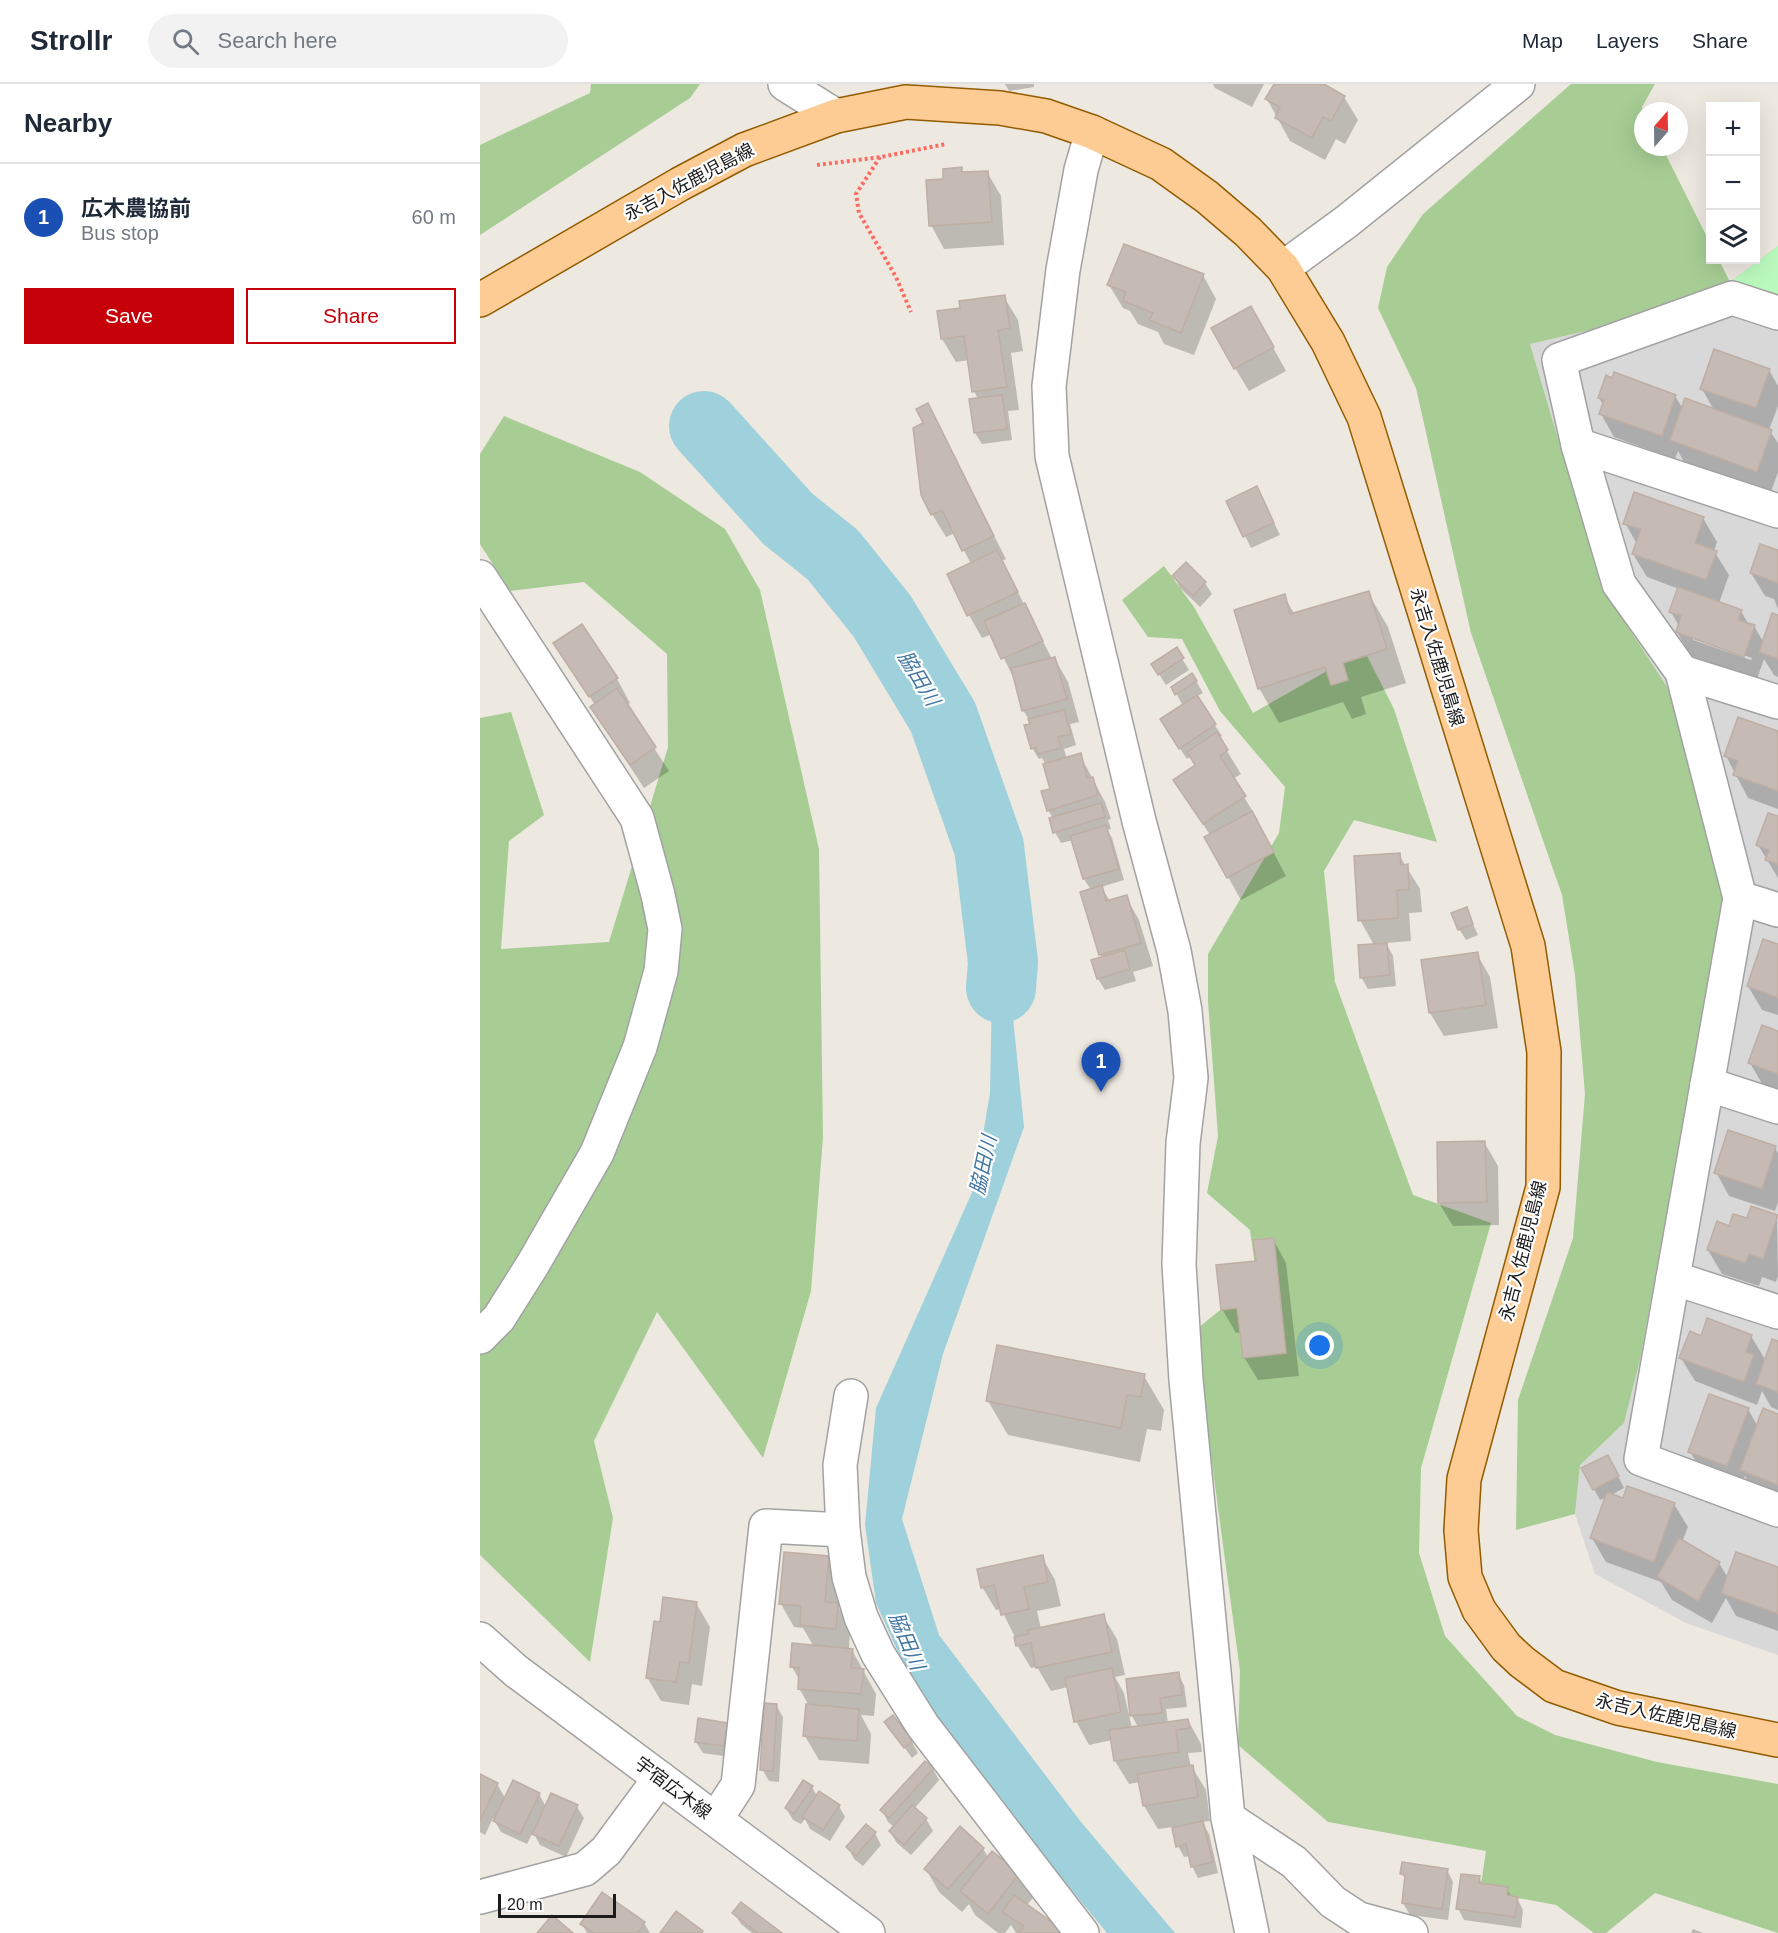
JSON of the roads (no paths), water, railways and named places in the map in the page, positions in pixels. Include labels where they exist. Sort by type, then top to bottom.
[{"type":"main road","name":"永吉入佐鹿児島線","points":[[480,300],[680,184],[744,150],[836,116],[906,102],[1000,108],[1046,116],[1092,132],[1161,164],[1180,177],[1248,232],[1283,268],[1328,342],[1364,417],[1528,946],[1544,1052],[1543,1187],[1464,1479],[1461,1530],[1465,1577],[1479,1610],[1506,1647],[1554,1686],[1618,1708],[1778,1740]]},
{"type":"street","points":[[785,84],[836,116]]},
{"type":"street","points":[[1283,268],[1346,222],[1518,84]]},
{"type":"street","points":[[1092,132],[1081,170],[1063,270],[1049,386],[1052,456],[1139,821],[1174,951],[1185,1011],[1191,1078],[1183,1143],[1179,1264],[1186,1380],[1228,1818],[1252,1933]]},
{"type":"street","points":[[1778,314],[1732,298],[1559,360],[1578,445],[1619,584],[1682,672],[1740,898],[1641,1459],[1778,1510]]},
{"type":"street","points":[[1578,445],[1778,511]]},
{"type":"street","points":[[480,577],[637,818],[665,929],[661,971],[640,1047],[597,1153],[499,1318],[480,1337]]},
{"type":"street","points":[[1682,672],[1778,702]]},
{"type":"street","points":[[1740,898],[1778,910]]},
{"type":"street","points":[[1707,1084],[1778,1107]]},
{"type":"street","points":[[1672,1278],[1778,1312]]},
{"type":"street","points":[[850,1396],[840,1465],[843,1530],[849,1577],[861,1617],[878,1654],[923,1726],[1082,1933]]},
{"type":"street","points":[[716,1819],[738,1785],[766,1526],[843,1530]]},
{"type":"street","name":"宇宿広木線","points":[[480,1640],[516,1671],[868,1933]]},
{"type":"street","points":[[480,1897],[585,1869],[606,1851],[660,1778]]},
{"type":"street","points":[[1228,1818],[1294,1862],[1332,1902],[1359,1919],[1411,1933]]},
{"type":"water","points":[[995,838],[1024,1127],[943,1354],[902,1519],[939,1635],[1081,1822],[1175,1933],[1107,1933],[935,1723],[903,1663],[876,1603],[865,1525],[876,1408],[974,1188],[990,1093]]},
{"type":"waterway","name":"脇田川","points":[[704,426],[788,519],[833,555],[882,616],[943,717],[989,847],[1003,962],[1001,988]]},
{"type":"place","name":"広木農協前","points":[[1101,1092]]}]
